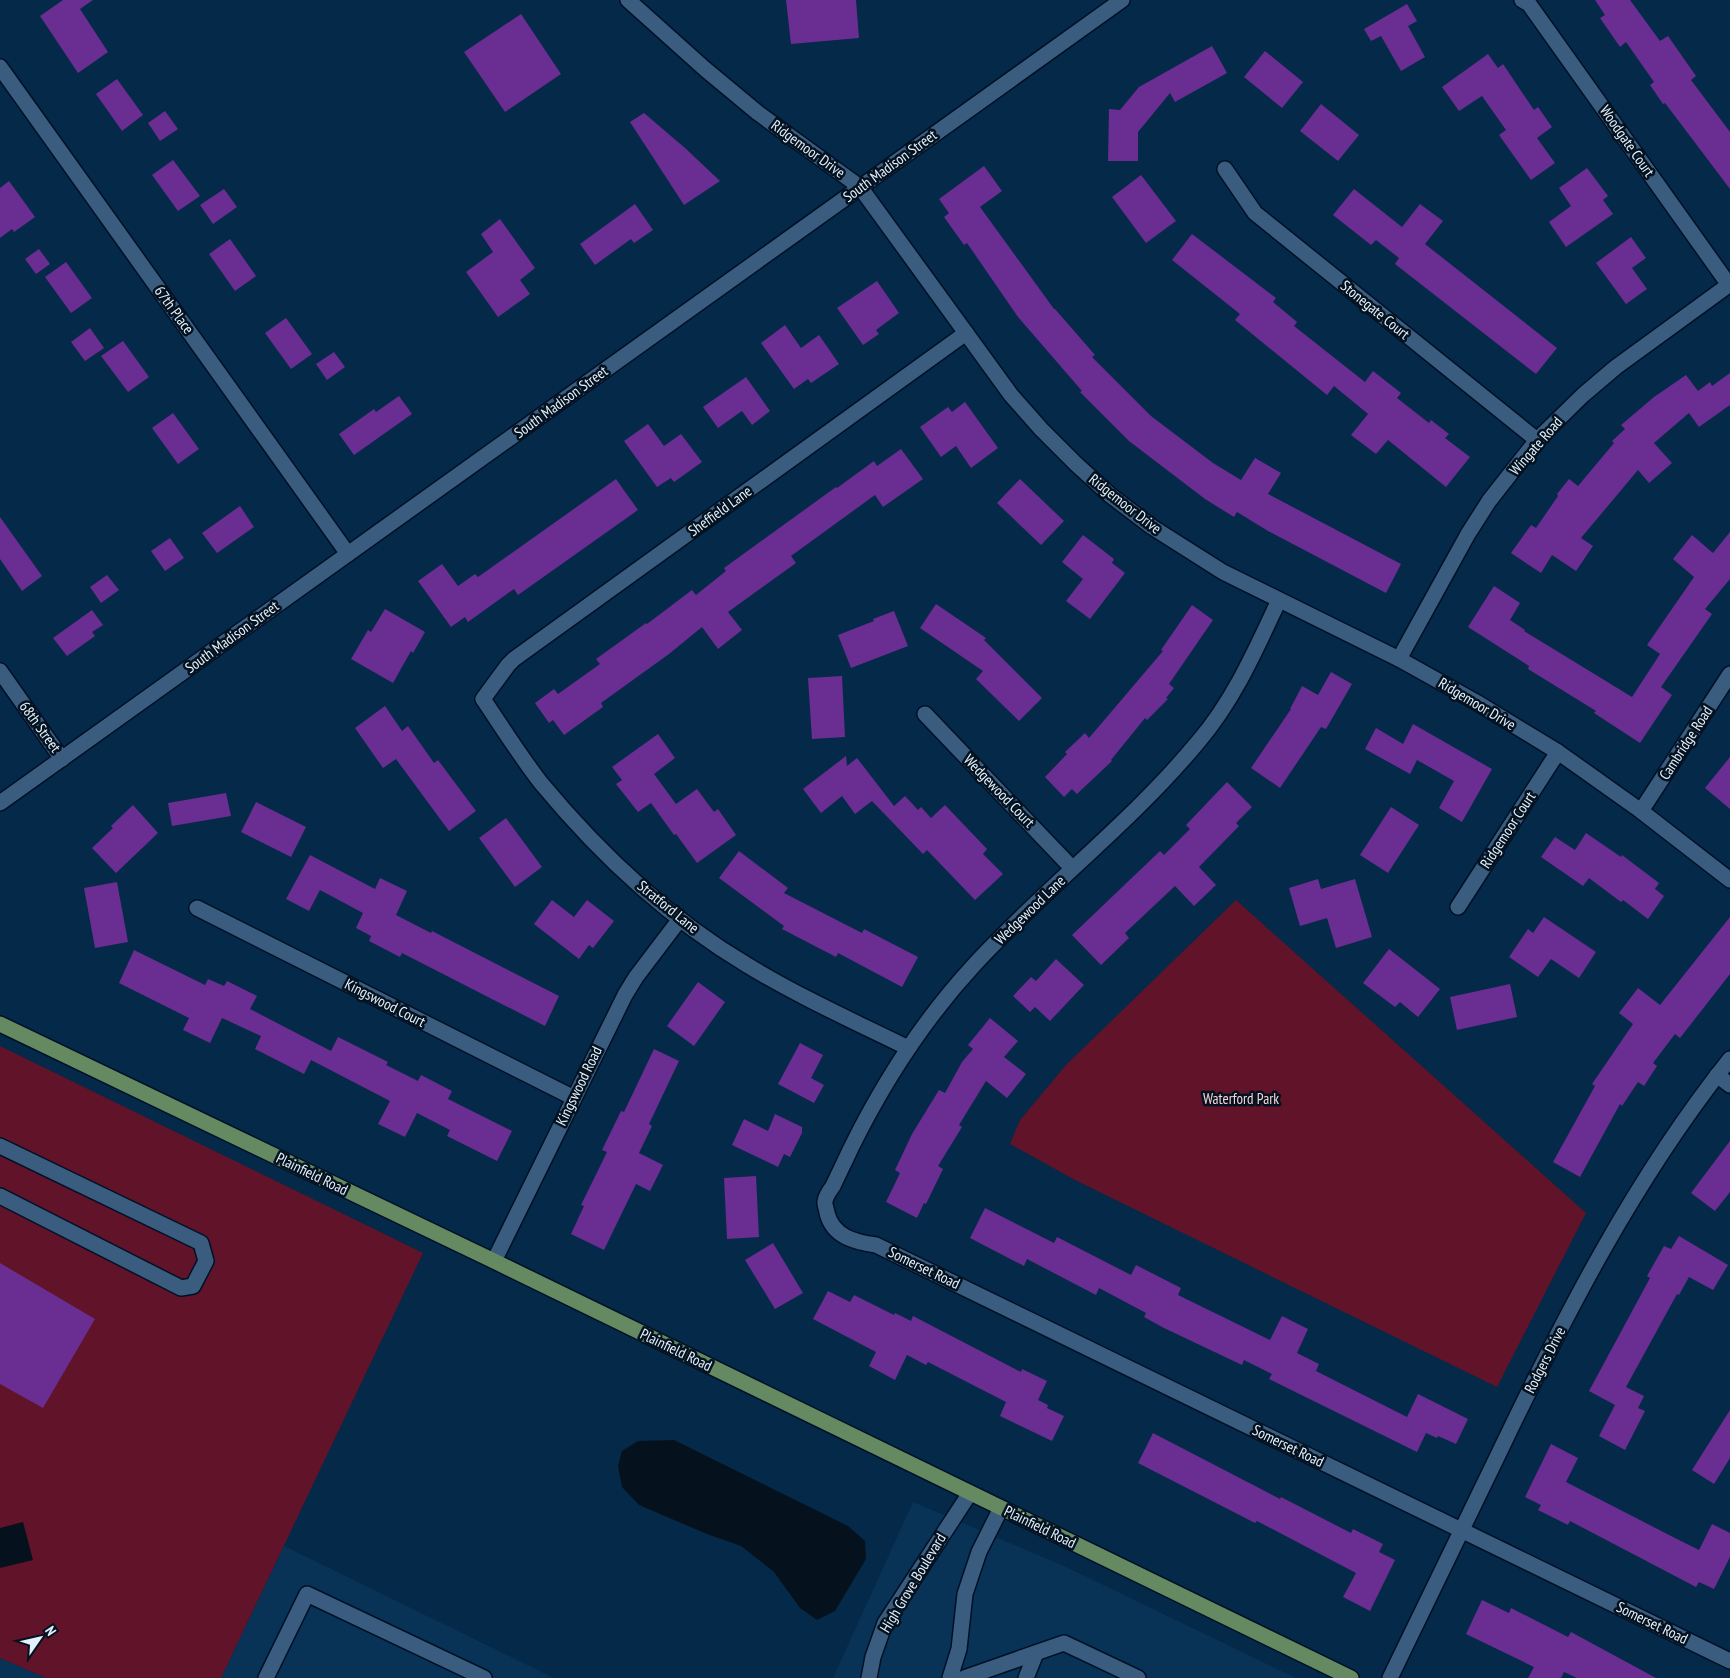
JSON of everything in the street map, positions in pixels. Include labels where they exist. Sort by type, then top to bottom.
[{"type":"main road","name":"Plainfield Road","points":[[0,1024],[494,1261],[1351,1678]]},
{"type":"street","name":"Ridgemoor Drive","points":[[628,0],[705,69],[758,113],[860,187],[1011,395],[1041,429],[1110,495],[1152,527],[1223,572],[1400,659],[1558,752],[1641,810],[1730,880]]},
{"type":"street","name":"South Madison Street","points":[[0,803],[1122,0]]},
{"type":"street","name":"Woodgate Court","points":[[1522,0],[1529,4],[1730,285]]},
{"type":"street","name":"67th Place","points":[[0,67],[348,554]]},
{"type":"street","name":"Stonegate Court","points":[[1225,168],[1255,213],[1537,440]]},
{"type":"street","name":"Wingate Road","points":[[1400,659],[1468,534],[1489,501],[1537,440],[1583,395],[1616,367],[1730,285]]},
{"type":"street","name":"Sheffield Lane","points":[[483,699],[514,659],[966,334]]},
{"type":"street","name":"Wedgewood Lane","points":[[845,1236],[837,1231],[830,1222],[825,1202],[866,1118],[908,1048],[944,1000],[975,964],[1168,777],[1200,741],[1234,690],[1279,600]]},
{"type":"street","name":"68th Street","points":[[0,671],[62,758]]},
{"type":"street","name":"Cambridge Road","points":[[1641,810],[1730,674]]},
{"type":"street","name":"Stratford Lane","points":[[483,699],[540,781],[578,826],[622,870],[680,919],[744,964],[908,1048]]},
{"type":"street","name":"Wedgewood Court","points":[[925,714],[1072,868]]},
{"type":"street","name":"Ridgemoor Court","points":[[1458,907],[1558,752]]},
{"type":"street","name":"Kingswood Court","points":[[197,908],[574,1098]]},
{"type":"street","name":"Kingswood Road","points":[[494,1261],[624,995],[680,919]]},
{"type":"street","name":"Rodgers Drive","points":[[1390,1678],[1538,1374],[1597,1260],[1643,1185],[1717,1075],[1730,1060]]},
{"type":"street","points":[[1717,1075],[1730,1085]]},
{"type":"street","points":[[0,1146],[201,1242],[206,1261],[193,1286],[181,1288],[0,1196]]},
{"type":"street","name":"Somerset Road","points":[[845,1236],[860,1242],[876,1245],[1462,1530],[1729,1657]]},
{"type":"street","name":"High Grove Boulevard","points":[[870,1678],[873,1657],[886,1623],[970,1493]]},
{"type":"street","points":[[950,1678],[959,1649],[965,1594],[978,1552],[1001,1508]]},
{"type":"street","points":[[266,1678],[307,1594],[484,1678]]},
{"type":"street","points":[[964,1678],[1064,1643],[1138,1678]]},
{"type":"street","points":[[1026,1678],[1036,1653]]},
{"type":"shaded area","points":[[674,1440],[848,1526],[865,1541],[866,1559],[835,1611],[817,1620],[800,1608],[774,1572],[741,1546],[707,1534],[639,1505],[622,1487],[618,1466],[622,1451],[638,1441]]},
{"type":"shaded area","points":[[913,1502],[1064,1566],[1296,1678],[833,1678]]},
{"type":"shaded area","points":[[23,1522],[33,1560],[0,1568],[0,1528]]},
{"type":"shaded area","points":[[284,1546],[554,1678],[221,1678]]},
{"type":"shaded area","points":[[0,1658],[46,1678],[0,1678]]},
{"type":"green space","name":"Waterford Park","points":[[1236,900],[1586,1213],[1497,1387],[1075,1180],[1010,1144],[1020,1120],[1066,1065]]},
{"type":"green space","points":[[0,1046],[423,1253],[221,1678],[46,1678],[0,1658]]},
{"type":"building","points":[[63,0],[93,0],[80,9],[108,52],[78,73],[40,16]]},
{"type":"building","points":[[786,0],[856,0],[859,38],[791,44]]},
{"type":"building","points":[[1595,0],[1630,0],[1660,41],[1668,36],[1696,76],[1691,80],[1730,132],[1730,189],[1665,103],[1663,104],[1650,85],[1654,82],[1626,42],[1620,47],[1600,18],[1605,15]]},
{"type":"building","points":[[1407,4],[1417,21],[1408,26],[1425,57],[1401,71],[1381,36],[1371,41],[1364,29]]},
{"type":"building","points":[[521,14],[561,74],[505,112],[464,52]]},
{"type":"building","points":[[1212,46],[1227,73],[1175,102],[1170,93],[1138,132],[1138,161],[1108,161],[1109,109],[1120,110],[1139,87]]},
{"type":"building","points":[[1265,51],[1303,82],[1282,108],[1244,77]]},
{"type":"building","points":[[1488,54],[1498,68],[1503,64],[1534,110],[1538,107],[1552,127],[1537,138],[1555,163],[1531,180],[1499,135],[1506,130],[1482,96],[1459,111],[1442,87]]},
{"type":"building","points":[[117,79],[143,115],[122,131],[96,94]]},
{"type":"building","points":[[1321,104],[1359,135],[1338,161],[1300,131]]},
{"type":"building","points":[[165,111],[178,129],[160,141],[148,123]]},
{"type":"building","points":[[644,113],[720,181],[684,205],[630,122]]},
{"type":"building","points":[[173,160],[200,196],[178,211],[152,175]]},
{"type":"building","points":[[984,166],[1002,191],[980,207],[1054,309],[1095,355],[1092,357],[1151,416],[1213,463],[1241,480],[1255,458],[1281,473],[1268,494],[1401,564],[1386,593],[1268,531],[1237,512],[1234,517],[1205,499],[1129,441],[1080,392],[1082,391],[1018,317],[967,243],[964,245],[944,217],[949,213],[939,199]]},
{"type":"building","points":[[1587,168],[1608,196],[1603,200],[1613,214],[1566,247],[1549,222],[1571,206],[1559,188]]},
{"type":"building","points":[[1141,175],[1176,221],[1146,243],[1112,197]]},
{"type":"building","points":[[9,181],[35,217],[14,232],[12,229],[0,238],[0,188]]},
{"type":"building","points":[[224,189],[237,207],[213,224],[200,205]]},
{"type":"building","points":[[1354,189],[1402,227],[1420,204],[1443,221],[1425,244],[1557,348],[1536,374],[1395,264],[1399,258],[1376,240],[1371,245],[1333,215]]},
{"type":"building","points":[[635,204],[653,230],[634,243],[631,239],[595,265],[580,244]]},
{"type":"building","points":[[500,219],[535,268],[520,280],[530,294],[498,317],[466,272],[493,252],[481,234]]},
{"type":"building","points":[[1192,234],[1276,298],[1273,302],[1297,322],[1294,326],[1365,382],[1373,371],[1401,393],[1397,398],[1429,423],[1431,420],[1449,434],[1445,438],[1470,457],[1446,487],[1388,440],[1376,454],[1351,435],[1368,414],[1334,386],[1327,395],[1235,320],[1240,314],[1172,260]]},
{"type":"building","points":[[1631,237],[1646,258],[1632,268],[1647,289],[1626,304],[1596,263]]},
{"type":"building","points":[[230,239],[256,276],[235,291],[209,254]]},
{"type":"building","points":[[39,249],[50,264],[36,274],[25,259]]},
{"type":"building","points":[[66,262],[92,298],[71,313],[45,277]]},
{"type":"building","points":[[877,281],[899,313],[876,330],[879,334],[863,345],[837,308]]},
{"type":"building","points":[[286,318],[312,354],[291,369],[265,333]]},
{"type":"building","points":[[785,325],[801,348],[819,335],[839,364],[811,383],[808,379],[794,389],[761,343]]},
{"type":"building","points":[[90,328],[104,348],[85,361],[71,342]]},
{"type":"building","points":[[123,341],[149,377],[128,392],[101,356]]},
{"type":"building","points":[[334,352],[345,367],[327,380],[316,364]]},
{"type":"building","points":[[1730,373],[1730,405],[1699,427],[1689,413],[1654,443],[1672,463],[1649,483],[1638,470],[1581,538],[1593,546],[1576,571],[1552,555],[1541,573],[1511,553],[1531,525],[1536,528],[1558,496],[1557,494],[1569,479],[1578,486],[1614,443],[1612,441],[1625,429],[1621,425],[1654,397],[1686,375],[1698,391],[1710,382],[1712,386]]},
{"type":"building","points":[[746,377],[770,411],[752,425],[742,411],[718,428],[703,407]]},
{"type":"building","points":[[399,396],[412,414],[354,455],[339,434],[374,409],[376,412]]},
{"type":"building","points":[[965,402],[998,448],[971,468],[956,446],[941,457],[920,427],[948,407],[952,412]]},
{"type":"building","points":[[173,413],[199,449],[178,464],[152,428]]},
{"type":"building","points":[[648,424],[664,446],[681,434],[702,462],[674,482],[671,478],[657,487],[624,441]]},
{"type":"building","points":[[901,449],[923,479],[883,507],[875,495],[791,556],[796,563],[728,612],[742,630],[718,649],[702,627],[669,654],[601,703],[603,707],[564,735],[553,720],[549,723],[535,703],[554,689],[558,694],[600,664],[596,659],[692,590],[696,595],[726,571],[724,568],[836,487],[874,461],[877,466]]},
{"type":"building","points":[[616,479],[638,510],[518,595],[514,589],[468,622],[465,617],[451,627],[418,581],[442,564],[458,586],[475,574],[478,577]]},
{"type":"building","points":[[1020,479],[1064,521],[1041,545],[997,503]]},
{"type":"building","points":[[240,506],[254,527],[217,553],[202,533]]},
{"type":"building","points":[[0,517],[42,576],[22,591],[0,559]]},
{"type":"building","points":[[1730,532],[1730,579],[1705,609],[1712,614],[1661,687],[1672,695],[1640,743],[1594,713],[1596,711],[1528,669],[1529,666],[1468,627],[1494,586],[1520,603],[1510,620],[1524,631],[1632,697],[1660,654],[1647,645],[1694,577],[1673,559],[1692,535],[1713,553]]},
{"type":"building","points":[[1083,535],[1114,559],[1112,563],[1125,573],[1090,619],[1066,601],[1083,579],[1062,562]]},
{"type":"building","points":[[170,538],[184,558],[165,571],[151,551]]},
{"type":"building","points":[[107,575],[119,590],[101,603],[90,587]]},
{"type":"building","points":[[936,604],[986,638],[984,640],[1042,698],[1019,721],[976,679],[983,671],[920,628]]},
{"type":"building","points":[[1192,605],[1213,620],[1169,684],[1174,688],[1166,698],[1168,699],[1147,720],[1145,718],[1112,761],[1077,794],[1072,789],[1064,797],[1045,777],[1067,754],[1065,752],[1085,733],[1089,738],[1163,651],[1161,650]]},
{"type":"building","points":[[385,609],[425,632],[413,653],[411,651],[393,683],[351,659],[368,630],[371,632]]},
{"type":"building","points":[[92,610],[103,625],[92,632],[95,636],[67,656],[53,638]]},
{"type":"building","points":[[894,611],[908,646],[851,668],[838,635]]},
{"type":"building","points":[[1331,672],[1352,684],[1326,729],[1321,727],[1280,788],[1251,768],[1291,709],[1302,686],[1318,695]]},
{"type":"building","points":[[842,676],[845,737],[812,739],[808,678]]},
{"type":"building","points":[[385,706],[402,731],[408,726],[434,763],[438,760],[476,811],[449,831],[396,759],[383,768],[355,728]]},
{"type":"building","points":[[1413,724],[1492,769],[1462,822],[1439,808],[1454,781],[1417,760],[1410,774],[1365,749],[1376,728],[1403,744]]},
{"type":"building","points":[[658,734],[675,758],[654,774],[676,804],[697,789],[714,812],[718,809],[736,835],[697,863],[651,803],[638,812],[616,784],[622,780],[612,767]]},
{"type":"building","points":[[846,756],[847,766],[857,758],[894,806],[905,796],[918,810],[921,807],[931,818],[945,805],[987,849],[983,854],[1003,874],[975,900],[927,850],[923,854],[872,801],[855,814],[842,796],[821,813],[803,789]]},
{"type":"building","points":[[1730,757],[1730,809],[1705,788]]},
{"type":"building","points":[[1227,782],[1252,807],[1236,823],[1239,826],[1199,867],[1216,885],[1194,906],[1175,886],[1125,933],[1129,938],[1101,965],[1072,935],[1160,851],[1164,855],[1190,829],[1186,825]]},
{"type":"building","points":[[226,793],[231,816],[172,826],[168,803]]},
{"type":"building","points":[[256,802],[306,827],[291,857],[241,832]]},
{"type":"building","points":[[133,805],[158,833],[116,873],[92,848]]},
{"type":"building","points":[[1391,807],[1419,825],[1388,873],[1360,855]]},
{"type":"building","points":[[506,818],[542,867],[515,887],[479,838]]},
{"type":"building","points":[[1586,833],[1621,857],[1622,855],[1659,883],[1655,889],[1664,896],[1648,919],[1589,878],[1583,886],[1541,857],[1555,837],[1575,850]]},
{"type":"building","points":[[739,851],[788,888],[784,893],[862,933],[864,929],[918,957],[902,987],[838,953],[836,957],[782,929],[784,926],[719,878]]},
{"type":"building","points":[[310,855],[375,889],[380,878],[407,891],[396,915],[431,933],[432,931],[559,996],[545,1026],[402,953],[400,957],[369,941],[371,936],[356,928],[363,913],[320,890],[309,911],[286,899]]},
{"type":"building","points":[[1318,879],[1321,889],[1355,879],[1372,937],[1336,948],[1327,918],[1300,926],[1289,888]]},
{"type":"building","points":[[117,882],[128,942],[95,948],[84,888]]},
{"type":"building","points":[[552,900],[574,917],[587,900],[614,921],[593,948],[589,945],[579,959],[534,924]]},
{"type":"building","points":[[1544,917],[1596,952],[1579,978],[1551,959],[1538,977],[1509,957],[1528,929],[1533,933]]},
{"type":"building","points":[[1730,917],[1730,974],[1680,1038],[1675,1034],[1653,1063],[1657,1066],[1644,1086],[1638,1082],[1622,1106],[1620,1104],[1580,1177],[1553,1162],[1595,1086],[1592,1084],[1633,1024],[1619,1013],[1638,988],[1660,1005]]},
{"type":"building","points":[[1389,949],[1440,989],[1418,1017],[1400,1002],[1395,1007],[1363,983]]},
{"type":"building","points":[[134,950],[205,985],[208,979],[224,986],[227,981],[257,996],[250,1009],[331,1051],[338,1037],[388,1062],[386,1065],[418,1081],[421,1075],[452,1091],[448,1099],[512,1131],[497,1161],[447,1136],[450,1130],[417,1113],[405,1137],[378,1124],[390,1101],[311,1060],[304,1074],[255,1049],[261,1036],[222,1018],[210,1043],[183,1030],[189,1018],[119,983]]},
{"type":"building","points":[[1056,959],[1084,985],[1050,1021],[1035,1007],[1030,1012],[1013,996],[1031,977],[1036,981]]},
{"type":"building","points":[[698,982],[725,1002],[694,1046],[667,1026]]},
{"type":"building","points":[[1510,984],[1517,1017],[1457,1030],[1450,997]]},
{"type":"building","points":[[990,1018],[1018,1041],[1004,1057],[1026,1074],[1007,1098],[986,1081],[959,1125],[962,1127],[938,1166],[943,1169],[917,1218],[886,1202],[900,1173],[895,1170],[912,1134],[939,1090],[945,1093],[962,1062],[973,1049],[968,1045]]},
{"type":"building","points":[[800,1043],[823,1055],[811,1078],[824,1085],[814,1103],[778,1084]]},
{"type":"building","points":[[654,1049],[679,1061],[649,1124],[652,1126],[639,1153],[663,1165],[650,1191],[636,1184],[604,1250],[571,1234],[584,1206],[581,1205],[607,1152],[602,1150],[621,1111],[624,1112]]},
{"type":"building","points":[[775,1114],[802,1127],[802,1133],[790,1157],[784,1154],[778,1167],[732,1145],[744,1119],[768,1131]]},
{"type":"building","points":[[1730,1141],[1730,1192],[1715,1211],[1691,1193]]},
{"type":"building","points":[[756,1176],[759,1237],[727,1239],[724,1178]]},
{"type":"building","points":[[985,1208],[1054,1243],[1057,1237],[1131,1275],[1136,1265],[1181,1288],[1178,1295],[1270,1340],[1282,1316],[1308,1329],[1297,1353],[1319,1364],[1316,1371],[1407,1417],[1418,1394],[1468,1419],[1456,1444],[1426,1433],[1417,1452],[1269,1379],[1272,1374],[1244,1360],[1242,1365],[1164,1328],[1144,1317],[1146,1313],[1099,1288],[1096,1295],[1027,1259],[1024,1266],[970,1238]]},
{"type":"building","points":[[1679,1236],[1728,1265],[1713,1290],[1689,1277],[1679,1295],[1677,1294],[1626,1387],[1644,1396],[1638,1408],[1645,1411],[1625,1450],[1599,1436],[1615,1405],[1589,1391],[1650,1278],[1647,1276],[1664,1246],[1671,1249]]},
{"type":"building","points":[[773,1243],[803,1293],[775,1309],[745,1260]]},
{"type":"building","points":[[0,1263],[95,1319],[43,1408],[0,1384]]},
{"type":"building","points":[[828,1291],[850,1302],[854,1295],[894,1315],[895,1313],[911,1321],[913,1316],[1021,1372],[1022,1369],[1047,1381],[1038,1400],[1048,1405],[1047,1408],[1064,1416],[1052,1441],[1000,1416],[1006,1402],[928,1362],[926,1365],[907,1355],[895,1380],[869,1366],[876,1352],[813,1319]]},
{"type":"building","points":[[1730,1410],[1730,1458],[1714,1484],[1692,1470]]},
{"type":"building","points":[[1153,1433],[1280,1499],[1281,1497],[1351,1533],[1353,1529],[1383,1544],[1379,1552],[1395,1560],[1370,1611],[1343,1597],[1356,1573],[1257,1521],[1255,1523],[1138,1463]]},
{"type":"building","points":[[1551,1444],[1578,1458],[1566,1482],[1699,1550],[1712,1524],[1730,1533],[1730,1557],[1714,1589],[1699,1582],[1696,1587],[1570,1521],[1568,1525],[1538,1510],[1541,1505],[1525,1497]]},
{"type":"building","points":[[1482,1600],[1509,1613],[1511,1608],[1568,1637],[1571,1632],[1656,1678],[1577,1678],[1564,1672],[1561,1678],[1528,1678],[1534,1667],[1466,1634]]}]
